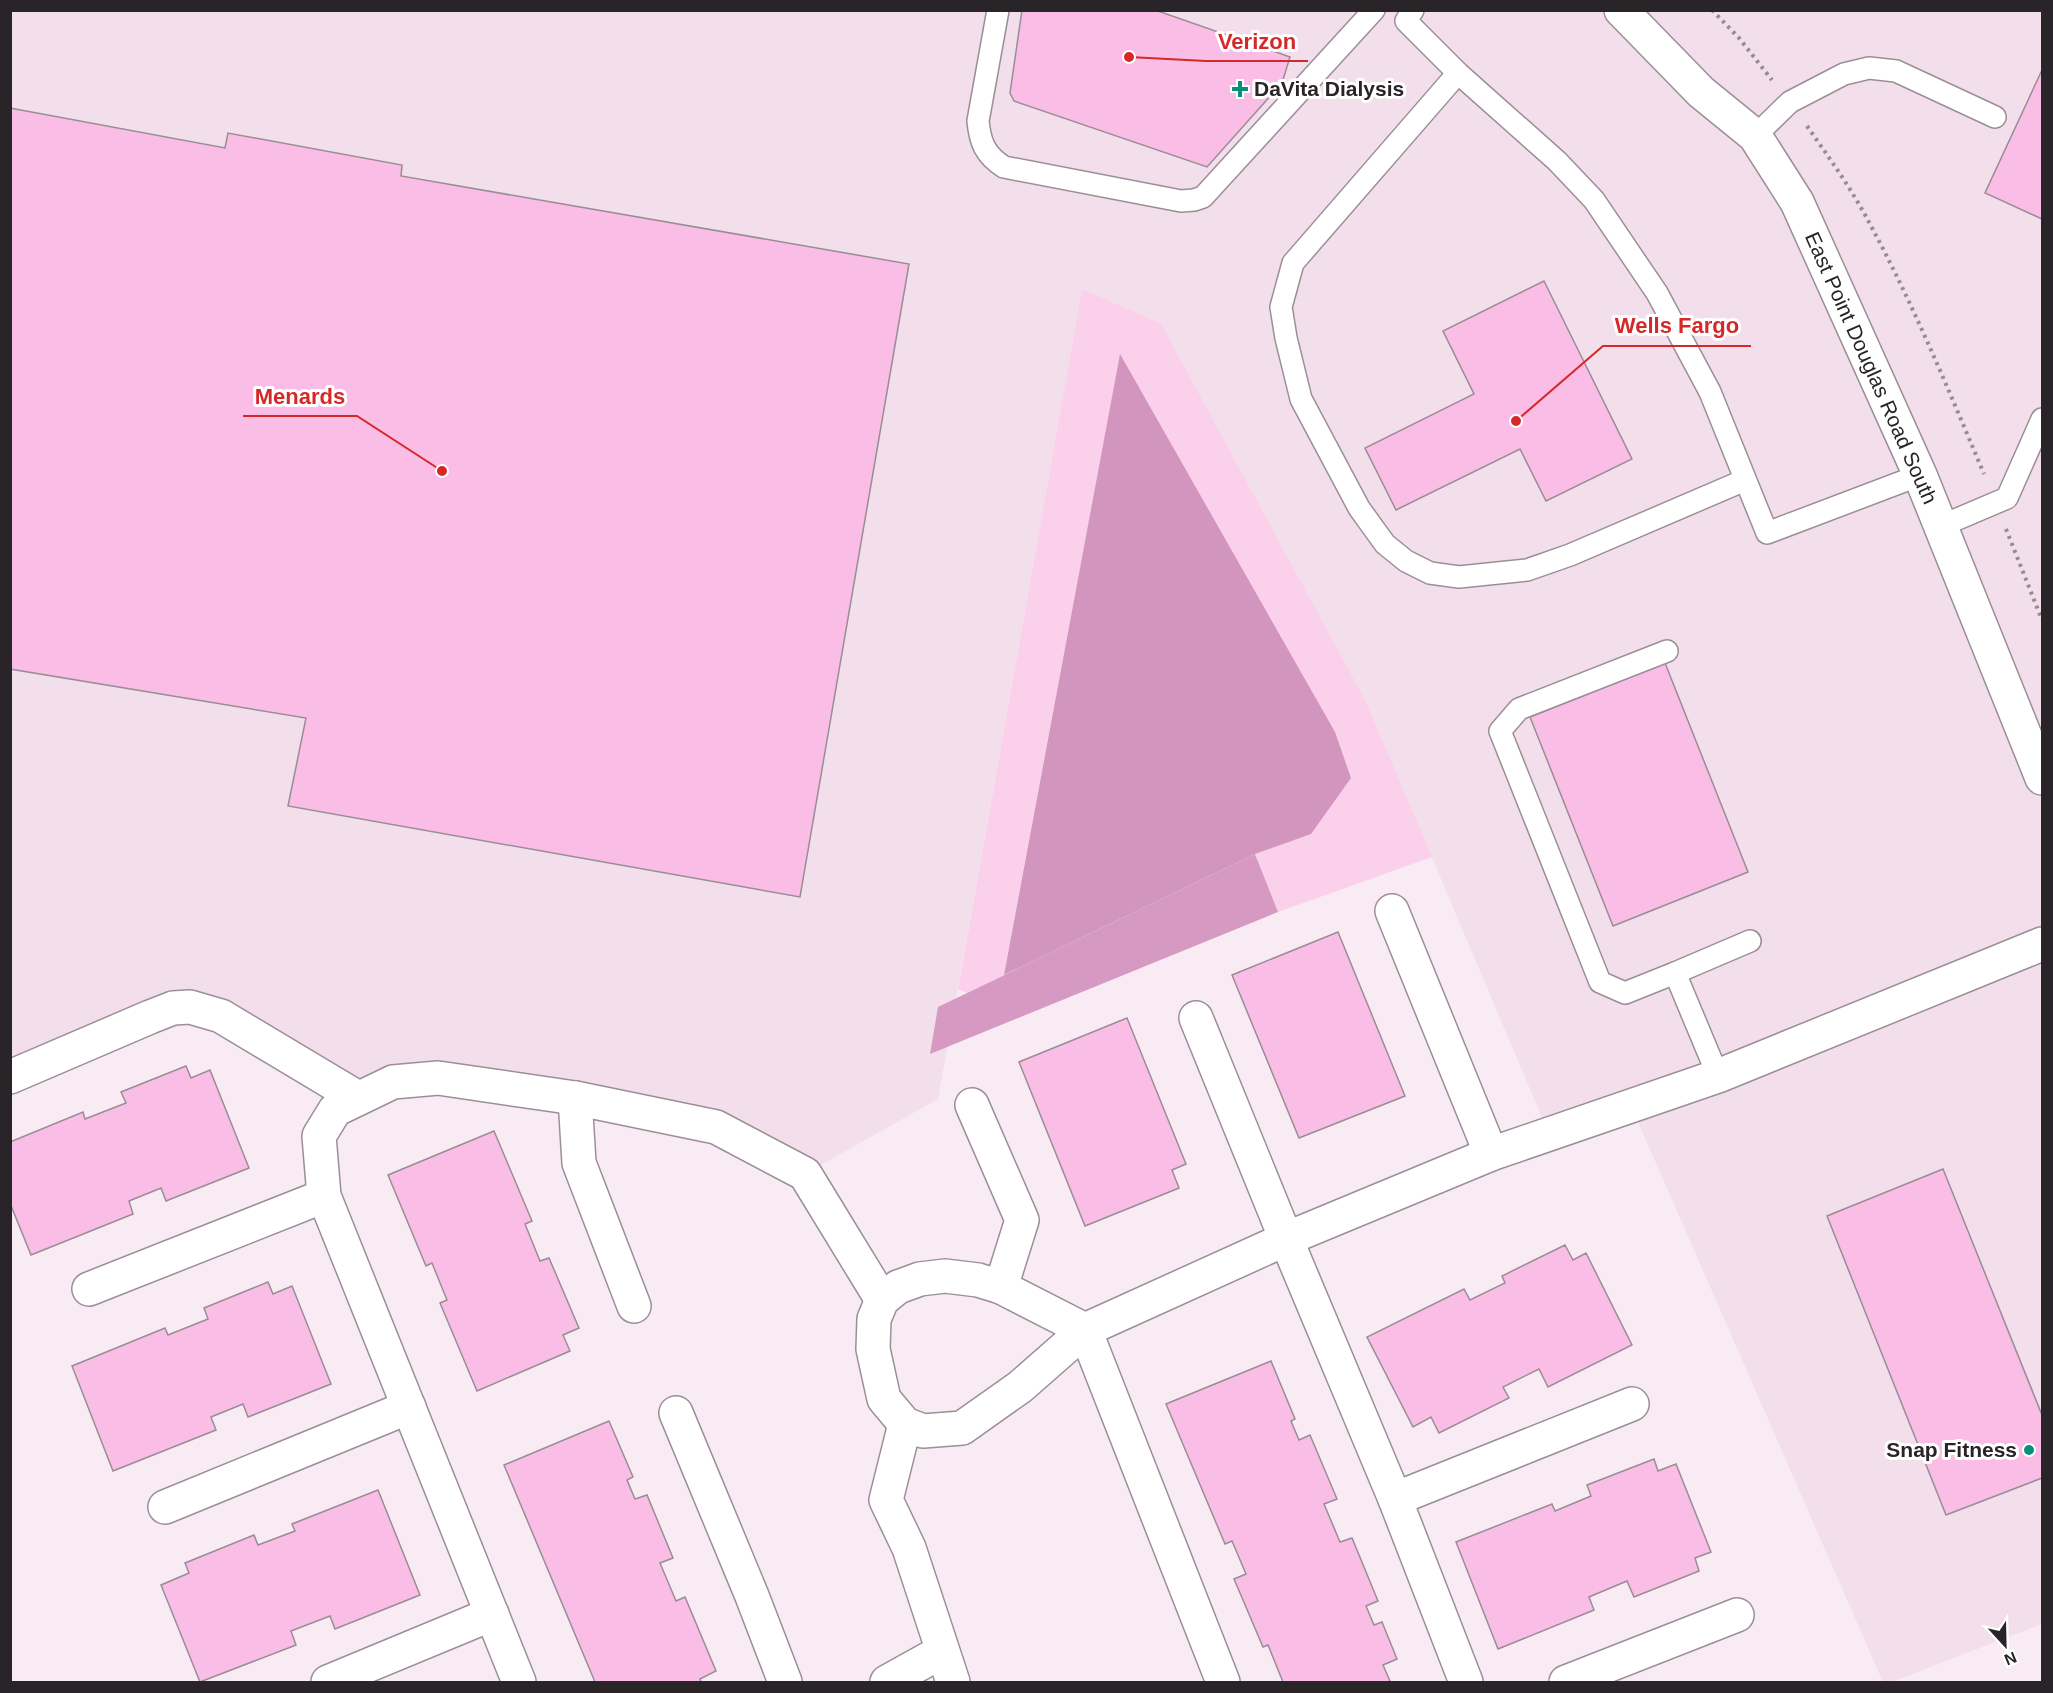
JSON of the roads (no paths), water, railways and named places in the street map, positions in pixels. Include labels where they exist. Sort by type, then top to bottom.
[{"type":"street","name":"East Point Douglas Road South","points":[[1621,10],[1701,92],[1755,136],[1797,202],[1920,475],[2042,778]]},
{"type":"street","points":[[1392,911],[1491,1154]]},
{"type":"street","points":[[1223,1683],[1084,1330],[1001,1287],[978,1280],[945,1276],[920,1278],[898,1287],[882,1300],[874,1319],[873,1349],[884,1399],[905,1424],[923,1431],[962,1428],[1020,1387],[1084,1330],[1286,1239],[1491,1154],[1718,1076],[2043,944]]},
{"type":"street","points":[[10,1077],[157,1014],[173,1008],[190,1007],[221,1016],[358,1098]]},
{"type":"street","points":[[1196,1018],[1395,1498],[1466,1683]]},
{"type":"street","points":[[519,1683],[324,1196],[319,1136],[335,1110],[393,1082],[438,1078],[575,1098],[716,1127],[805,1174],[882,1300]]},
{"type":"street","points":[[575,1098],[579,1163],[634,1306]]},
{"type":"street","points":[[972,1105],[1022,1220],[1001,1287]]},
{"type":"street","points":[[89,1289],[324,1196]]},
{"type":"street","points":[[1395,1498],[1632,1404]]},
{"type":"street","points":[[165,1507],[409,1407]]},
{"type":"street","points":[[676,1413],[752,1596],[785,1683]]},
{"type":"street","points":[[905,1424],[886,1500],[909,1548],[941,1652],[953,1683]]},
{"type":"street","points":[[328,1683],[492,1614]]},
{"type":"street","points":[[1566,1683],[1737,1615]]},
{"type":"street","points":[[887,1683],[941,1652]]},
{"type":"lane","points":[[998,10],[978,121],[980,138],[985,150],[995,161],[1004,167],[1181,201],[1203,197],[1376,10],[1410,16],[1458,73],[1557,161],[1594,200],[1657,293],[1710,392],[1767,533],[1920,475]]},
{"type":"lane","points":[[1755,136],[1790,102],[1844,74],[1869,68],[1896,71],[1995,117]]},
{"type":"lane","points":[[1458,73],[1293,263],[1281,307],[1301,399],[1359,508],[1385,544],[1406,561],[1430,573],[1459,577],[1527,570],[1570,555],[1745,480]]},
{"type":"lane","points":[[1941,526],[2007,498],[2043,419]]},
{"type":"lane","points":[[1666,651],[1519,709],[1500,730],[1600,982],[1625,993],[1750,941]]},
{"type":"lane","points":[[1676,973],[1718,1076]]},
{"type":"place","name":"Verizon","points":[[1129,57]]},
{"type":"place","name":"DaVita Dialysis","points":[[1240,89]]},
{"type":"place","name":"Wells Fargo","points":[[1516,421]]},
{"type":"place","name":"Menards","points":[[442,471]]},
{"type":"place","name":"Snap Fitness","points":[[2029,1450]]}]
